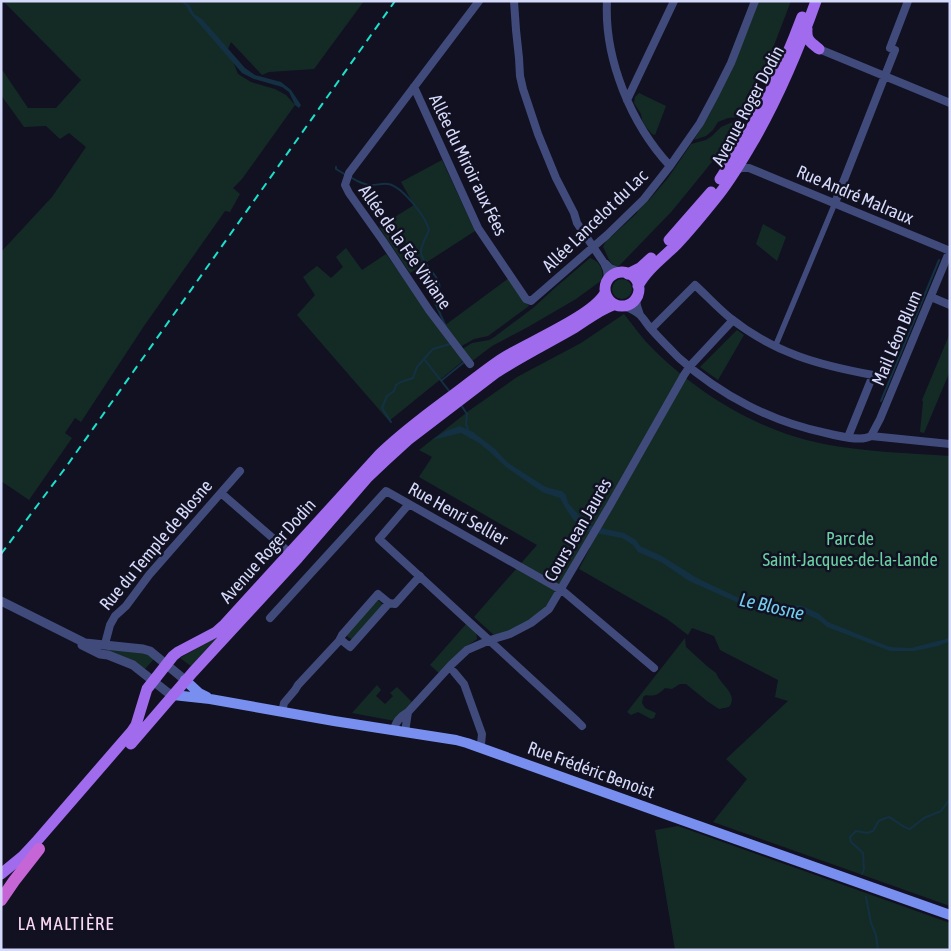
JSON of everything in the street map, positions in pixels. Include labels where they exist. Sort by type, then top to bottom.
[{"type":"highway","points":[[1,900],[14,880],[39,849]]},
{"type":"main road","name":"Avenue Roger Dodin","points":[[624,273],[640,268],[670,239],[712,190],[728,168],[770,93],[790,49],[808,1]]},
{"type":"main road","name":"Avenue Roger Dodin","points":[[638,286],[646,274],[695,224],[736,170],[773,104],[816,1]]},
{"type":"main road","points":[[807,25],[806,36],[819,49]]},
{"type":"main road","points":[[624,273],[635,279],[638,293],[631,304],[618,305],[608,300],[605,286],[608,279],[613,275],[624,273]]},
{"type":"main road","name":"Avenue Roger Dodin","points":[[1,884],[39,849],[69,816],[185,680],[298,558],[368,477],[395,450],[431,417],[509,355],[579,316],[598,302],[605,293]]},
{"type":"main road","name":"Avenue Roger Dodin","points":[[473,385],[514,360],[576,327],[604,308],[618,305]]},
{"type":"main road","name":"Avenue Roger Dodin","points":[[1,874],[23,856],[36,842],[132,731],[136,725],[147,688],[178,652],[216,632],[380,454],[402,434],[431,417]]},
{"type":"main road","name":"Rue Frédéric Benoist","points":[[185,680],[199,693],[210,699]]},
{"type":"main road","name":"Rue Frédéric Benoist","points":[[173,695],[210,699],[456,740],[950,915]]},
{"type":"street","name":"Allée de la Fée Viviane","points":[[470,364],[429,310],[345,185],[348,176],[479,1]]},
{"type":"street","points":[[514,1],[520,76],[538,134],[577,223],[604,263],[608,279]]},
{"type":"street","points":[[606,1],[608,42],[621,88],[649,141],[670,166]]},
{"type":"street","points":[[627,100],[674,1]]},
{"type":"street","name":"Allée Lancelot du Lac","points":[[533,300],[594,247],[644,199],[670,166],[700,123],[716,93],[731,63],[754,1]]},
{"type":"street","points":[[775,347],[896,50],[890,48],[908,1]]},
{"type":"street","points":[[819,49],[950,103]]},
{"type":"street","name":"Allée du Miroir aux Fées","points":[[414,87],[478,228],[526,299],[533,300]]},
{"type":"street","name":"Rue André Malraux","points":[[736,170],[749,168],[950,251]]},
{"type":"street","name":"Mail Léon Blum","points":[[871,436],[880,419],[950,251]]},
{"type":"street","points":[[604,263],[610,268],[624,273]]},
{"type":"street","points":[[651,328],[695,285],[733,320],[755,336],[775,347],[808,361],[838,369],[874,375],[848,437]]},
{"type":"street","points":[[931,297],[950,305]]},
{"type":"street","points":[[636,298],[640,315],[698,375],[733,398],[760,411],[813,430],[848,437],[867,438],[871,436],[950,444]]},
{"type":"street","points":[[618,305],[640,315]]},
{"type":"street","name":"Cours Jean Jaurès","points":[[399,731],[396,723],[463,653],[490,640],[510,634],[531,623],[549,609],[690,366],[733,320]]},
{"type":"street","name":"Rue du Temple de Blosne","points":[[105,644],[110,625],[115,616],[126,606],[149,575],[240,471]]},
{"type":"street","name":"Rue Henri Sellier","points":[[270,618],[386,491],[561,590],[654,668]]},
{"type":"street","points":[[221,493],[290,553]]},
{"type":"street","points":[[409,504],[379,539],[582,726]]},
{"type":"street","points":[[282,712],[284,703],[298,685],[378,594],[389,603],[395,604],[420,576]]},
{"type":"street","points":[[1,603],[85,643],[150,651],[185,680]]},
{"type":"street","points":[[1,603],[89,649],[134,665],[173,695]]},
{"type":"street","points":[[340,639],[350,647],[389,603]]},
{"type":"street","points":[[100,654],[105,644]]},
{"type":"street","points":[[454,672],[464,684],[482,734],[480,748]]},
{"type":"green space","points":[[3,1],[364,1],[314,69],[269,72],[262,75],[231,42],[228,49],[238,74],[251,82],[275,89],[286,95],[295,105],[242,179],[233,188],[240,194],[230,212],[225,211],[144,326],[81,422],[75,418],[65,433],[72,438],[29,500],[1,481],[1,252],[52,197],[86,147],[69,133],[60,139],[46,126],[24,127],[1,95],[1,71],[3,71],[28,108],[56,108],[81,80]]},
{"type":"green space","points":[[759,1],[791,1],[771,53],[740,117],[728,118],[718,122],[706,136],[694,140],[710,113],[748,30]]},
{"type":"green space","points":[[639,93],[666,106],[655,135],[646,127],[634,103],[635,97]]},
{"type":"green space","points":[[737,120],[719,153],[672,211],[618,267],[612,264],[603,247],[608,237],[611,237],[649,200],[668,178],[691,144],[706,140],[721,127]]},
{"type":"green space","points":[[442,160],[475,231],[410,273],[379,227],[414,205],[401,182]]},
{"type":"green space","points":[[763,224],[786,237],[777,261],[756,244]]},
{"type":"green space","points":[[346,248],[362,270],[386,254],[463,361],[389,421],[297,315],[315,295],[303,277],[317,266],[331,278],[343,267],[336,257]]},
{"type":"green space","points":[[590,258],[596,261],[600,267],[602,280],[576,299],[492,346],[471,362],[461,350],[472,343],[493,338],[533,308]]},
{"type":"green space","points":[[509,278],[529,306],[488,336],[474,339],[460,347],[444,326]]},
{"type":"green space","points":[[622,279],[629,282],[632,289],[629,296],[622,299],[615,296],[612,289],[615,282]]},
{"type":"green space","name":"Parc de Saint-Jacques-de-la-Lande","points":[[624,314],[640,335],[668,363],[708,394],[753,420],[800,438],[839,447],[950,456],[950,906],[713,822],[747,779],[726,759],[788,701],[775,697],[778,680],[720,650],[714,636],[692,628],[688,635],[667,619],[579,569],[590,548],[586,546],[549,609],[510,634],[494,635],[474,617],[537,545],[419,477],[432,457],[419,450],[470,410],[517,377],[581,343]]},
{"type":"green space","points":[[737,330],[744,335],[718,380],[700,367]]},
{"type":"green space","points":[[950,333],[950,371],[924,433],[920,432],[922,400]]},
{"type":"green space","points":[[378,600],[383,605],[352,640],[346,635]]},
{"type":"green space","points":[[467,623],[476,632],[477,639],[464,648],[440,674],[430,665]]},
{"type":"green space","points":[[224,633],[191,666],[180,658]]},
{"type":"green space","points":[[685,638],[686,647],[716,673],[728,690],[732,698],[729,707],[719,709],[686,684],[680,684],[672,689],[665,688],[657,694],[643,697],[642,703],[645,708],[656,713],[654,718],[651,719],[638,712],[631,715],[627,712]]},
{"type":"green space","points":[[108,648],[143,651],[154,659],[145,669],[107,652]]},
{"type":"green space","points":[[377,685],[381,690],[376,696],[385,704],[393,696],[390,693],[397,687],[412,702],[395,721],[352,713]]},
{"type":"green space","points":[[678,826],[950,923],[950,950],[675,950],[655,830]]},
{"type":"water","points":[[189,4],[194,14],[202,19],[245,68],[255,75],[281,82],[291,90],[301,105],[299,108],[295,105],[289,92],[282,87],[254,79],[242,73],[190,13],[186,5]]},
{"type":"water","points":[[460,426],[473,432],[495,449],[507,462],[544,486],[562,491],[566,495],[568,503],[587,525],[624,533],[636,540],[640,546],[662,556],[697,578],[739,598],[802,606],[818,613],[828,622],[890,647],[911,648],[950,637],[950,641],[938,646],[914,651],[890,651],[827,627],[819,620],[804,613],[790,609],[741,604],[689,581],[661,562],[638,552],[633,545],[622,538],[590,532],[580,526],[572,518],[560,498],[542,492],[506,467],[479,443],[461,433],[432,440],[446,431]]},
{"type":"waterway","name":"Le Blosne","points":[[182,1],[188,6]]},
{"type":"waterway","name":"Le Blosne","points":[[336,167],[336,169],[346,175]]},
{"type":"waterway","name":"Le Blosne","points":[[350,177],[366,184],[394,186],[413,203],[427,224],[429,230],[421,252],[422,257],[438,281],[439,289],[433,299],[446,326]]},
{"type":"waterway","points":[[881,401],[939,260]]},
{"type":"waterway","name":"Le Blosne","points":[[391,422],[382,408],[387,396],[394,391],[396,385],[413,378],[417,367],[433,349],[450,344]]},
{"type":"waterway","name":"Le Blosne","points":[[424,359],[450,392]]},
{"type":"waterway","name":"Le Blosne","points":[[442,380],[463,363]]},
{"type":"waterway","name":"Le Blosne","points":[[461,405],[467,414],[466,424],[468,430]]},
{"type":"waterway","points":[[862,874],[864,869],[863,853],[851,842],[850,837],[856,831],[867,833],[873,831],[878,822],[889,817],[910,829],[924,818],[941,811],[950,799]]},
{"type":"waterway","points":[[866,897],[878,950]]},
{"type":"railway","points":[[1,554],[66,467],[395,1]]},
{"type":"district","name":"LA MALTIÈRE","points":[[66,923]]}]
